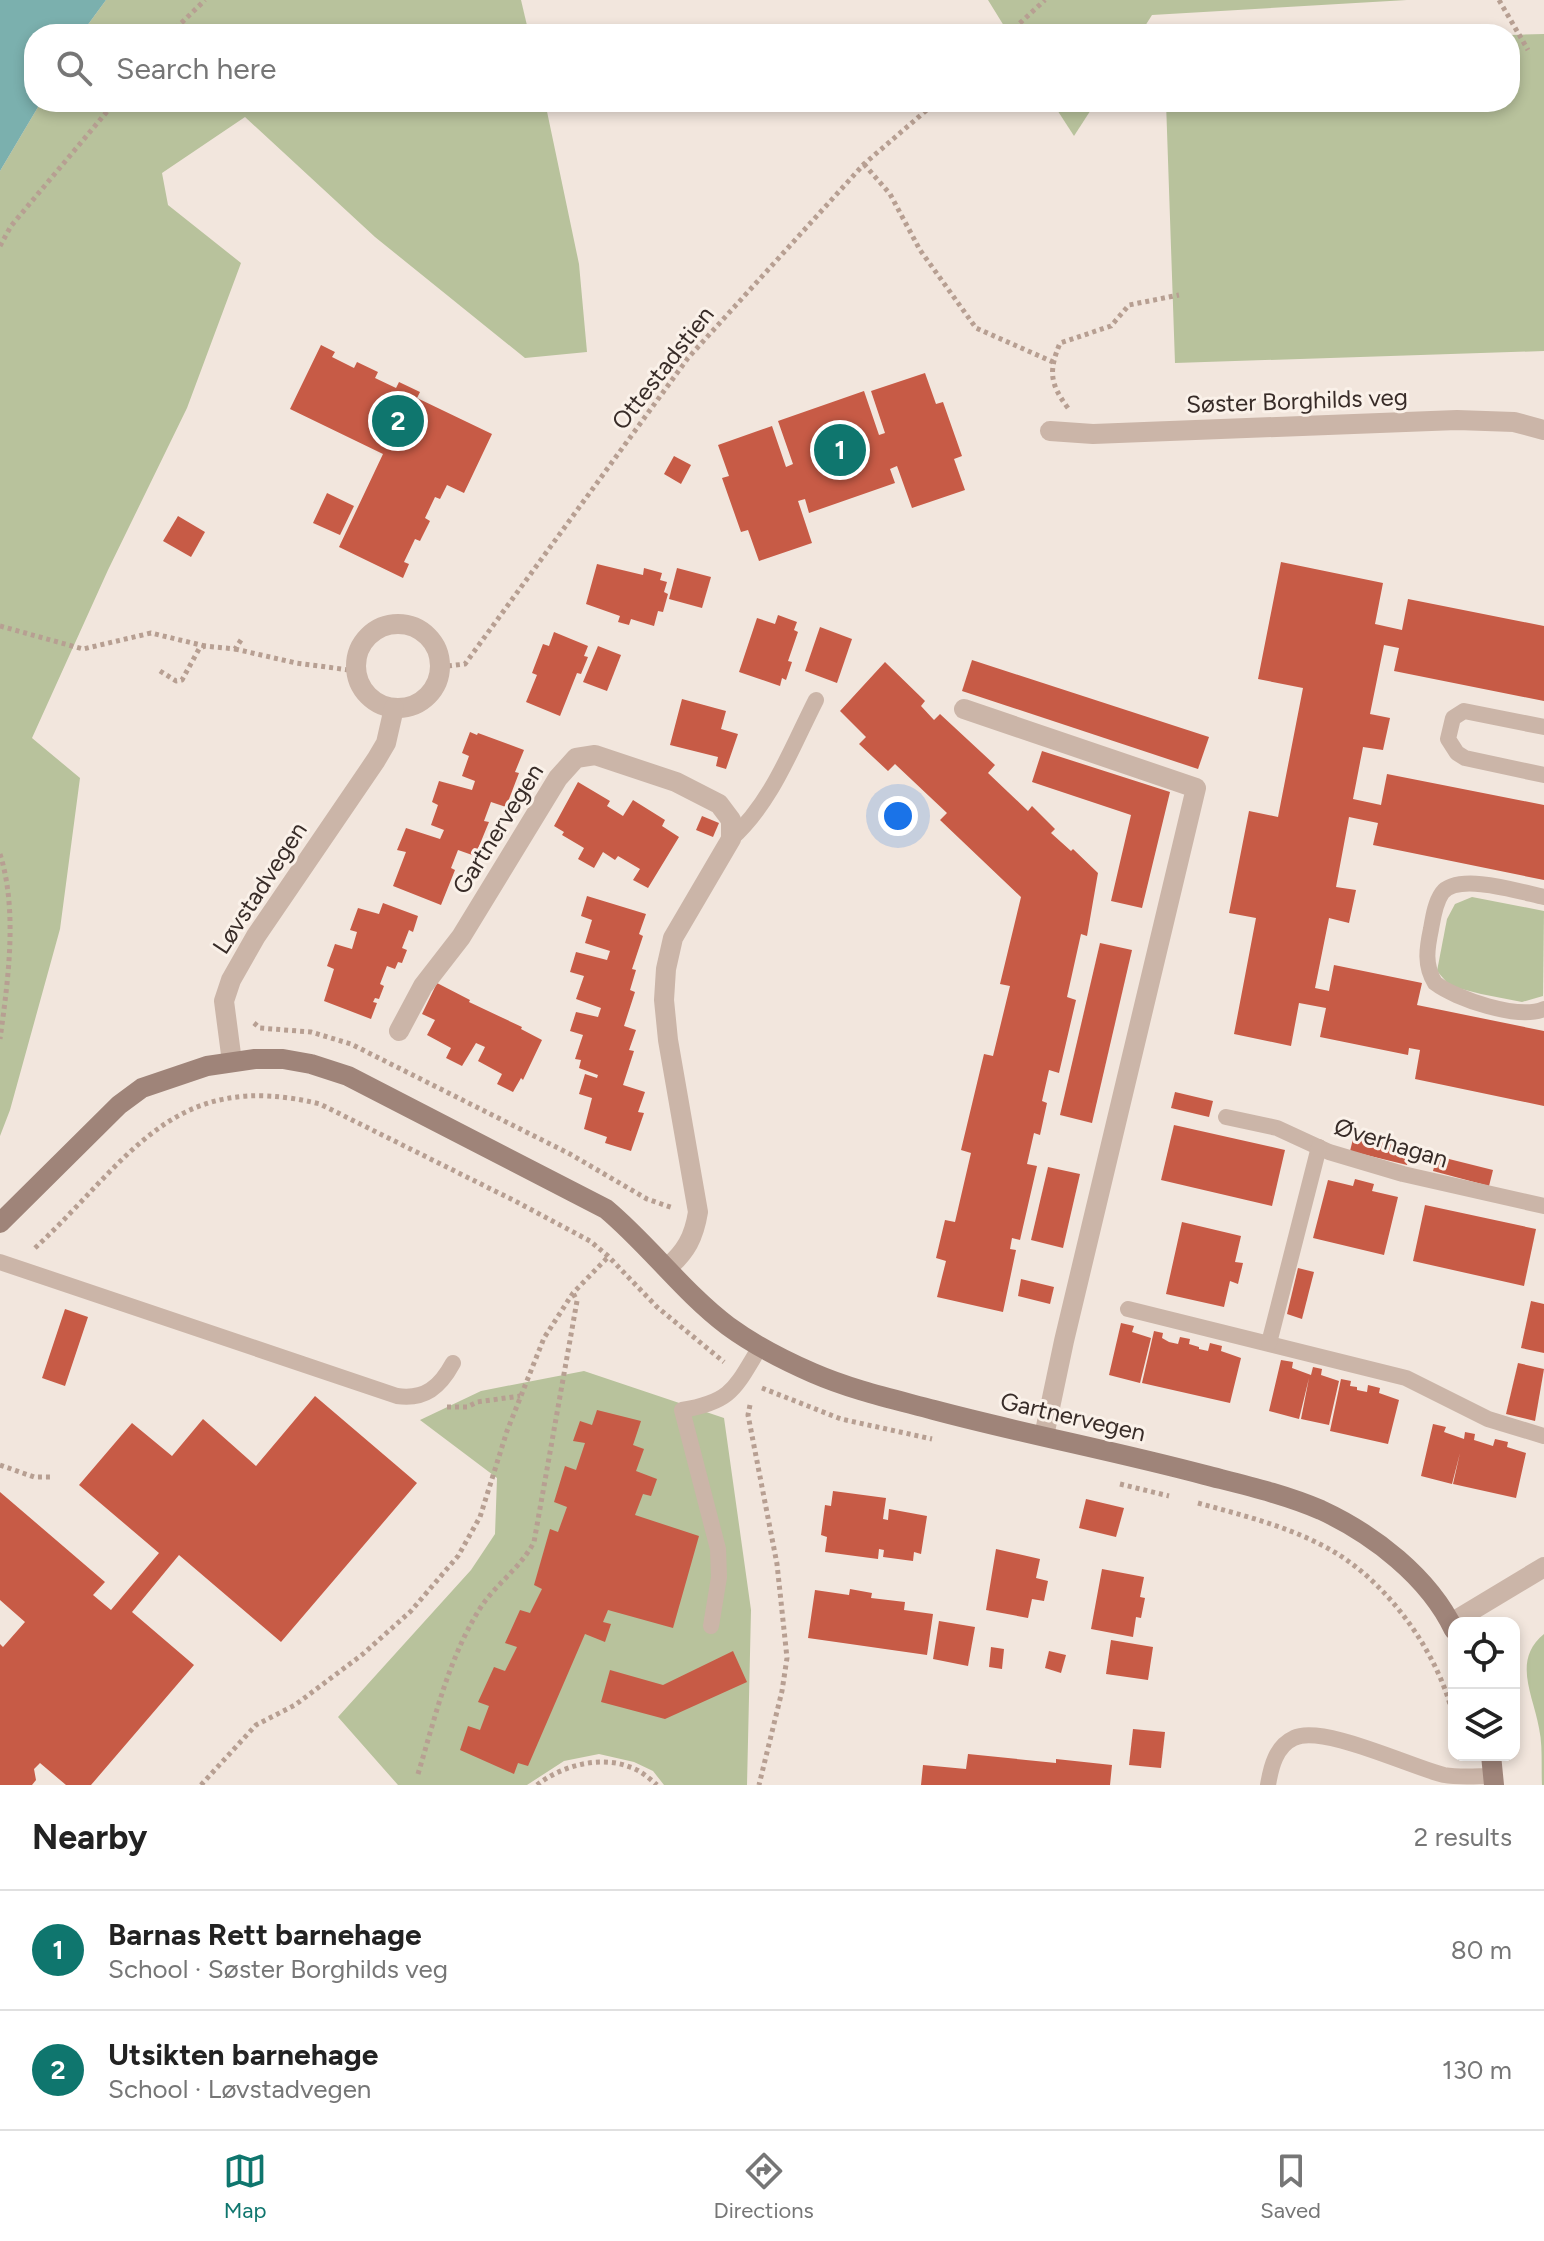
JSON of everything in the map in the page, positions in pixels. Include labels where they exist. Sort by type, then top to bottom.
[{"type":"street","name":"Søster Borghilds veg","points":[[1050,431],[1077,433],[1457,420],[1514,422],[1544,430]]},
{"type":"street","points":[[400,624],[413,627],[431,639],[440,667],[432,692],[420,702],[403,708],[394,708],[369,696],[360,683],[357,671],[358,655],[369,636],[381,628],[400,624]]},
{"type":"street","name":"Løvstadvegen","points":[[232,1062],[224,1001],[231,980],[256,936],[376,760],[386,743],[394,708]]},
{"type":"street","points":[[964,709],[1196,788],[1044,1436]]},
{"type":"street","name":"Gartnervegen","points":[[399,1031],[423,986],[461,937],[558,778],[576,758],[595,755],[616,761],[676,782],[719,804],[731,820],[731,839]]},
{"type":"street","points":[[667,1268],[694,1235],[698,1212],[668,1040],[664,1000],[666,969],[673,938],[731,839]]},
{"type":"street","name":"Gartnervegen","points":[[232,1062],[283,1059],[348,1076],[606,1209],[727,1325],[760,1347],[812,1373],[853,1389],[1242,1484],[1319,1510],[1347,1524],[1397,1560],[1423,1586],[1448,1621]]},
{"type":"street","points":[[0,1223],[119,1105],[142,1088],[207,1066],[232,1062]]},
{"type":"street","points":[[1467,1617],[1544,1567]]},
{"type":"lane","points":[[731,839],[749,823],[769,796],[816,700]]},
{"type":"lane","points":[[1544,727],[1464,711],[1453,718],[1448,739],[1457,753],[1465,758],[1544,775]]},
{"type":"lane","points":[[1544,897],[1484,885],[1454,885],[1444,891],[1438,902],[1427,960],[1429,974],[1445,991],[1523,1012],[1544,1009]]},
{"type":"lane","name":"Øverhagan","points":[[1226,1117],[1277,1128],[1319,1147],[1403,1174],[1544,1206]]},
{"type":"lane","points":[[1269,1343],[1319,1147]]},
{"type":"lane","points":[[0,1262],[397,1396],[415,1397],[430,1392],[444,1379],[453,1363]]},
{"type":"lane","points":[[1128,1309],[1406,1378],[1488,1419],[1544,1436]]},
{"type":"lane","points":[[711,1626],[719,1577],[718,1549],[682,1410],[712,1405],[732,1392],[760,1347]]},
{"type":"lane","points":[[1268,1785],[1276,1754],[1285,1743],[1296,1736],[1312,1735],[1335,1739],[1446,1775],[1493,1772]]},
{"type":"path","points":[[180,24],[205,0]]},
{"type":"path","points":[[1019,24],[1045,0]]},
{"type":"path","points":[[1499,0],[1513,24]]},
{"type":"path","points":[[1520,36],[1528,50]]},
{"type":"path","points":[[0,246],[11,226],[107,112]]},
{"type":"path","name":"Ottestadstien","points":[[440,667],[465,664],[688,358],[864,164],[924,112]]},
{"type":"path","points":[[864,164],[890,194],[920,250],[976,328],[1053,362]]},
{"type":"path","points":[[1077,433],[1072,414],[1055,389],[1053,362],[1060,343],[1111,326],[1129,305],[1179,295]]},
{"type":"path","points":[[0,626],[83,649],[151,633],[296,663],[357,671]]},
{"type":"path","points":[[235,649],[241,640]]},
{"type":"path","points":[[160,671],[176,681],[182,680],[199,649],[205,646]]},
{"type":"path","points":[[0,854],[7,877],[10,950],[0,1039]]},
{"type":"path","points":[[201,1785],[256,1725],[295,1705],[363,1654],[411,1611],[458,1556],[480,1517],[507,1431],[544,1338],[573,1293],[615,1250]]},
{"type":"path","points":[[418,1774],[451,1662],[488,1595],[522,1561],[534,1542],[577,1301],[573,1293]]},
{"type":"path","points":[[415,1397],[457,1408],[521,1395]]},
{"type":"path","points":[[752,1400],[748,1415],[777,1564],[787,1658],[759,1785]]},
{"type":"path","points":[[0,1465],[34,1477],[53,1477]]},
{"type":"path","points":[[537,1785],[550,1775],[572,1767],[600,1763],[631,1767],[657,1785]]},
{"type":"green space","points":[[106,0],[521,0],[527,24],[88,24]]},
{"type":"green space","points":[[988,0],[1407,0],[1152,15],[1146,24],[1003,24]]},
{"type":"green space","points":[[1544,34],[1544,351],[1175,363],[1166,112],[1520,112],[1520,35]]},
{"type":"green space","points":[[35,112],[547,112],[579,264],[587,352],[525,358],[375,237],[245,117],[162,173],[168,205],[241,263],[187,408],[108,570],[32,738],[80,778],[60,929],[0,1136],[0,171]]},
{"type":"green space","points":[[1058,112],[1090,112],[1074,136]]},
{"type":"green space","points":[[1472,897],[1544,911],[1543,996],[1522,1002],[1481,994],[1450,986],[1437,971],[1447,919],[1455,904]]},
{"type":"green space","points":[[584,1371],[724,1418],[751,1610],[747,1785],[664,1785],[653,1771],[634,1762],[599,1754],[564,1761],[527,1785],[398,1785],[338,1717],[471,1570],[495,1534],[497,1478],[420,1420],[481,1391]]},
{"type":"green space","points":[[1544,1634],[1542,1785],[1540,1735],[1527,1666],[1534,1644]]},
{"type":"water","points":[[0,0],[106,0],[88,24],[24,24],[24,112],[35,112],[0,171]]},
{"type":"building","points":[[321,345],[335,352],[332,357],[354,368],[357,362],[378,372],[375,378],[396,388],[399,382],[420,392],[417,398],[492,434],[464,493],[447,485],[440,499],[435,497],[425,518],[430,521],[420,541],[415,539],[404,562],[409,564],[403,578],[339,547],[383,454],[290,409]]},
{"type":"building","points":[[925,373],[936,404],[943,402],[962,456],[954,459],[965,490],[912,508],[897,466],[890,469],[895,483],[809,513],[805,499],[798,501],[812,543],[759,561],[748,530],[741,532],[722,478],[729,476],[718,445],[772,426],[786,467],[793,464],[778,421],[864,391],[879,435],[885,433],[871,391]]},
{"type":"building","points":[[674,456],[691,465],[681,484],[664,474]]},
{"type":"building","points":[[327,493],[354,506],[340,535],[313,523]]},
{"type":"building","points":[[178,516],[205,532],[191,557],[163,541]]},
{"type":"building","points":[[1281,562],[1383,583],[1375,624],[1402,630],[1408,599],[1544,626],[1544,701],[1394,671],[1399,648],[1384,645],[1370,714],[1390,718],[1383,750],[1363,747],[1353,799],[1381,805],[1387,774],[1544,805],[1544,880],[1373,845],[1378,823],[1349,817],[1336,887],[1356,890],[1349,923],[1329,918],[1315,988],[1329,991],[1334,965],[1422,983],[1417,1005],[1544,1031],[1544,1106],[1415,1079],[1420,1050],[1409,1048],[1408,1055],[1320,1037],[1326,1008],[1299,1003],[1291,1046],[1234,1034],[1256,918],[1229,913],[1249,811],[1278,817],[1303,688],[1258,679]]},
{"type":"building","points":[[597,564],[643,575],[644,568],[662,573],[660,580],[667,582],[664,592],[668,594],[663,612],[658,611],[654,626],[631,619],[629,625],[618,622],[620,616],[586,604]]},
{"type":"building","points":[[677,568],[711,577],[702,608],[669,599]]},
{"type":"building","points":[[778,615],[797,622],[794,630],[798,632],[788,661],[792,662],[786,680],[782,678],[780,686],[739,672],[757,618],[775,624]]},
{"type":"building","points":[[820,627],[852,639],[837,683],[805,671]]},
{"type":"building","points":[[554,632],[588,646],[584,656],[588,657],[581,674],[577,673],[560,716],[526,702],[537,675],[532,673],[543,644],[549,646]]},
{"type":"building","points":[[598,646],[621,655],[607,691],[583,682]]},
{"type":"building","points":[[972,660],[1209,737],[1198,769],[962,691]]},
{"type":"building","points":[[885,662],[925,701],[921,706],[934,720],[940,714],[995,765],[988,773],[1028,811],[1032,806],[1055,829],[1051,833],[1098,873],[1087,936],[1081,934],[1067,997],[1076,1000],[1059,1073],[1049,1070],[1042,1101],[1047,1103],[1040,1135],[1034,1133],[1027,1164],[1037,1166],[1020,1240],[1012,1238],[1010,1249],[1016,1250],[1003,1312],[937,1297],[946,1261],[936,1258],[945,1220],[955,1222],[971,1153],[961,1150],[984,1054],[993,1056],[1010,986],[1000,984],[1021,897],[940,820],[947,813],[895,764],[888,771],[859,744],[866,737],[840,711]]},
{"type":"building","points":[[682,699],[726,711],[721,729],[738,734],[726,769],[716,766],[718,757],[670,745]]},
{"type":"building","points":[[470,732],[524,750],[506,807],[491,802],[484,821],[489,822],[475,856],[458,850],[451,868],[455,870],[441,905],[393,886],[406,852],[397,850],[406,828],[440,839],[444,830],[431,825],[438,805],[432,802],[439,781],[472,790],[475,781],[462,776],[469,756],[462,753]]},
{"type":"building","points":[[1042,751],[1170,792],[1142,908],[1111,901],[1131,815],[1032,782]]},
{"type":"building","points":[[578,782],[610,801],[607,806],[623,816],[633,800],[665,820],[662,826],[679,837],[648,888],[633,880],[640,869],[618,856],[615,860],[603,852],[594,868],[578,859],[584,848],[562,835],[564,832],[554,826]]},
{"type":"building","points":[[702,816],[719,823],[713,837],[696,830]]},
{"type":"building","points":[[587,896],[646,914],[639,934],[643,936],[632,969],[636,970],[630,990],[635,992],[624,1026],[636,1030],[629,1050],[634,1051],[623,1085],[645,1092],[638,1112],[644,1113],[631,1151],[605,1143],[607,1137],[584,1129],[592,1098],[579,1094],[585,1074],[597,1078],[598,1075],[579,1068],[581,1060],[575,1059],[583,1035],[570,1031],[576,1012],[598,1017],[601,1008],[576,999],[584,976],[570,972],[576,952],[607,960],[610,951],[585,943],[592,920],[581,916]]},
{"type":"building","points":[[383,903],[418,916],[413,932],[409,930],[402,948],[407,950],[402,963],[398,962],[395,969],[387,966],[380,984],[384,986],[379,999],[375,998],[373,1002],[377,1003],[371,1019],[324,1001],[334,969],[327,966],[335,944],[352,949],[357,932],[350,930],[358,908],[379,914]]},
{"type":"building","points":[[1100,943],[1132,950],[1092,1123],[1060,1115]]},
{"type":"building","points":[[437,983],[542,1040],[523,1080],[521,1078],[513,1092],[497,1084],[502,1074],[478,1061],[485,1047],[476,1043],[462,1066],[446,1058],[451,1048],[427,1035],[435,1020],[422,1014]]},
{"type":"building","points":[[1175,1092],[1213,1101],[1209,1117],[1171,1108]]},
{"type":"building","points":[[1174,1125],[1285,1150],[1272,1206],[1161,1180]]},
{"type":"building","points":[[1354,1135],[1411,1149],[1407,1165],[1350,1151]]},
{"type":"building","points":[[1437,1156],[1493,1170],[1489,1186],[1433,1171]]},
{"type":"building","points":[[1048,1167],[1080,1174],[1063,1248],[1031,1240]]},
{"type":"building","points":[[1355,1179],[1374,1184],[1372,1191],[1398,1197],[1384,1255],[1313,1238],[1328,1180],[1353,1186]]},
{"type":"building","points":[[1425,1205],[1536,1229],[1524,1286],[1413,1261]]},
{"type":"building","points":[[1182,1222],[1241,1236],[1235,1262],[1243,1263],[1238,1284],[1230,1281],[1224,1307],[1166,1294]]},
{"type":"building","points":[[1298,1268],[1314,1272],[1302,1319],[1287,1314]]},
{"type":"building","points":[[1021,1279],[1054,1287],[1050,1304],[1018,1296]]},
{"type":"building","points":[[1531,1301],[1544,1304],[1544,1353],[1521,1348]]},
{"type":"building","points":[[65,1309],[88,1317],[65,1386],[42,1378]]},
{"type":"building","points":[[1121,1323],[1134,1326],[1132,1332],[1151,1338],[1140,1383],[1109,1375]]},
{"type":"building","points":[[1154,1331],[1163,1333],[1162,1338],[1169,1342],[1178,1344],[1180,1337],[1190,1339],[1189,1344],[1208,1351],[1210,1343],[1222,1346],[1221,1351],[1241,1358],[1230,1403],[1142,1383]]},
{"type":"building","points":[[1281,1360],[1293,1362],[1292,1368],[1311,1375],[1313,1367],[1322,1369],[1321,1375],[1339,1381],[1329,1425],[1301,1419],[1309,1378],[1299,1419],[1269,1411]]},
{"type":"building","points":[[1518,1363],[1544,1369],[1535,1421],[1506,1414]]},
{"type":"building","points":[[1341,1379],[1351,1381],[1350,1386],[1357,1387],[1357,1390],[1367,1392],[1368,1385],[1380,1388],[1379,1393],[1399,1400],[1388,1444],[1330,1431]]},
{"type":"building","points":[[315,1396],[417,1483],[281,1642],[179,1555],[132,1612],[194,1665],[91,1785],[66,1785],[40,1763],[34,1769],[36,1780],[32,1785],[0,1785],[0,1644],[3,1647],[25,1622],[0,1600],[0,1492],[105,1582],[93,1595],[111,1610],[159,1553],[79,1485],[132,1423],[172,1456],[203,1419],[256,1466]]},
{"type":"building","points":[[597,1410],[641,1421],[633,1445],[644,1449],[636,1471],[657,1479],[651,1496],[643,1494],[635,1515],[699,1536],[673,1628],[608,1610],[603,1622],[611,1624],[605,1642],[585,1634],[528,1766],[518,1763],[514,1774],[460,1750],[468,1726],[480,1730],[489,1706],[478,1702],[494,1667],[505,1671],[517,1647],[505,1643],[520,1610],[530,1613],[542,1589],[534,1585],[550,1529],[558,1532],[567,1507],[554,1502],[565,1466],[576,1470],[585,1443],[573,1441],[580,1421],[592,1425]]},
{"type":"building","points":[[1433,1424],[1446,1427],[1444,1432],[1464,1439],[1465,1432],[1475,1434],[1474,1440],[1493,1446],[1495,1439],[1508,1442],[1507,1447],[1526,1453],[1516,1498],[1453,1484],[1460,1453],[1452,1484],[1421,1476]]},
{"type":"building","points":[[833,1491],[886,1498],[883,1519],[888,1520],[889,1509],[927,1516],[921,1554],[914,1552],[913,1561],[883,1557],[884,1550],[879,1549],[878,1559],[825,1552],[827,1537],[821,1535],[825,1505],[831,1506]]},
{"type":"building","points":[[1086,1499],[1124,1508],[1116,1537],[1079,1528]]},
{"type":"building","points":[[996,1549],[1040,1559],[1036,1578],[1048,1581],[1044,1601],[1032,1599],[1028,1618],[986,1610]]},
{"type":"building","points":[[1102,1569],[1144,1577],[1140,1597],[1145,1598],[1141,1618],[1136,1617],[1133,1637],[1091,1629]]},
{"type":"building","points":[[850,1589],[872,1593],[871,1598],[905,1602],[904,1610],[933,1614],[927,1655],[808,1638],[815,1590],[849,1595]]},
{"type":"building","points":[[939,1621],[975,1627],[968,1666],[933,1659]]},
{"type":"building","points":[[1111,1640],[1153,1647],[1148,1680],[1106,1674]]},
{"type":"building","points":[[991,1647],[1004,1649],[1002,1669],[989,1667]]},
{"type":"building","points":[[733,1651],[747,1682],[665,1719],[601,1702],[610,1670],[663,1685]]},
{"type":"building","points":[[1049,1651],[1066,1655],[1061,1673],[1045,1668]]},
{"type":"building","points":[[1133,1729],[1165,1732],[1161,1768],[1129,1765]]},
{"type":"building","points":[[968,1754],[1112,1765],[1110,1785],[921,1785],[923,1765],[966,1769]]},
{"type":"place","name":"Utsikten barnehage","points":[[398,421]]},
{"type":"place","name":"Barnas Rett barnehage","points":[[840,450]]}]
